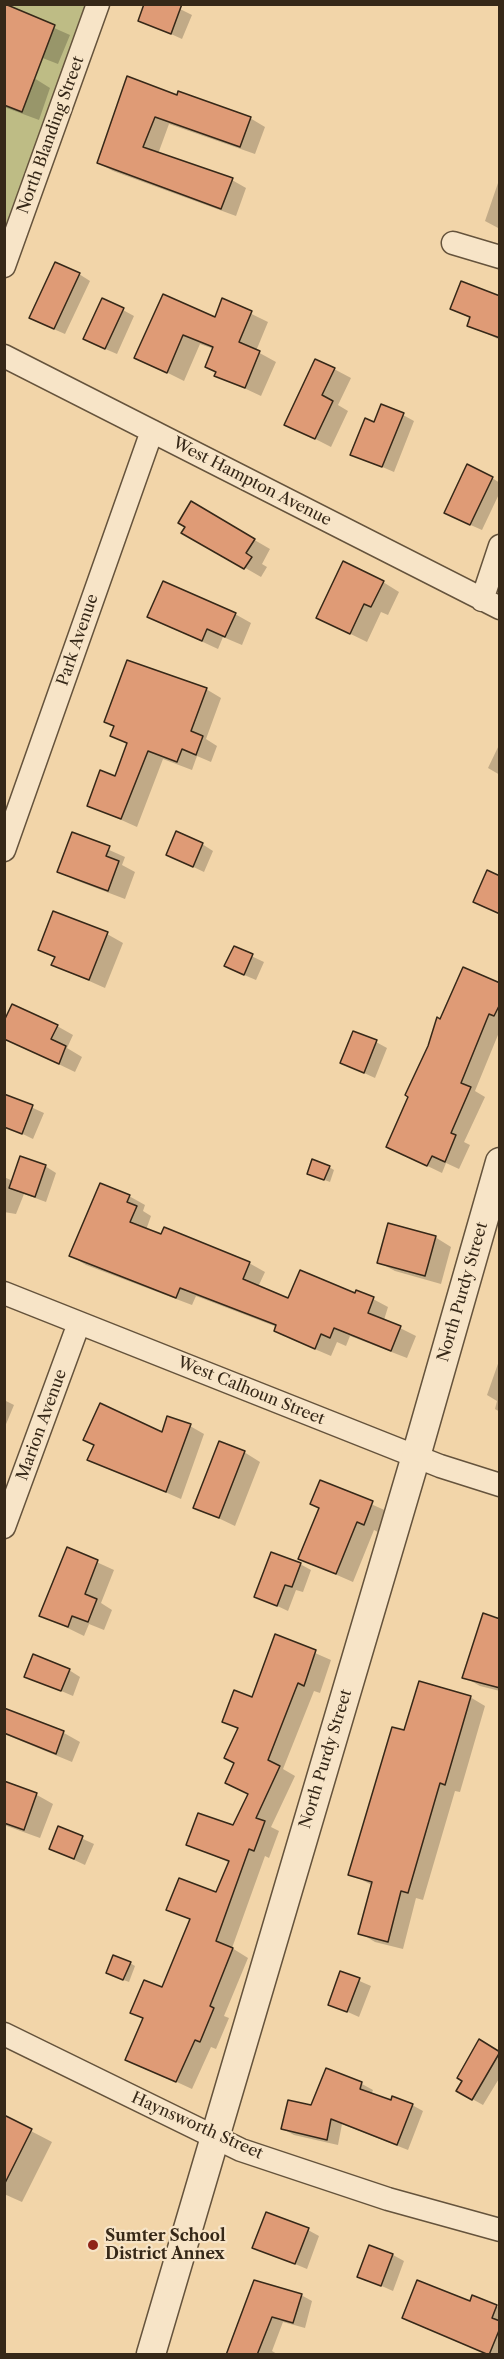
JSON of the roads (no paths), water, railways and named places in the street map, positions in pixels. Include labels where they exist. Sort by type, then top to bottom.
[{"type":"street","name":"North Blanding Street","points":[[4,266],[98,4]]},
{"type":"street","points":[[453,243],[500,257]]},
{"type":"street","name":"West Hampton Avenue","points":[[4,356],[491,604]]},
{"type":"street","name":"Park Avenue","points":[[4,850],[152,431]]},
{"type":"street","points":[[491,604],[500,546]]},
{"type":"street","name":"North Purdy Street","points":[[151,2355],[416,1456],[500,1162]]},
{"type":"street","name":"West Calhoun Street","points":[[4,1293],[448,1470],[500,1485]]},
{"type":"street","name":"Marion Avenue","points":[[4,1527],[79,1323]]},
{"type":"street","name":"Haynsworth Street","points":[[4,2034],[241,2150],[388,2199],[500,2230]]},
{"type":"place","name":"Sumter School District Annex","points":[[93,2245]]}]
